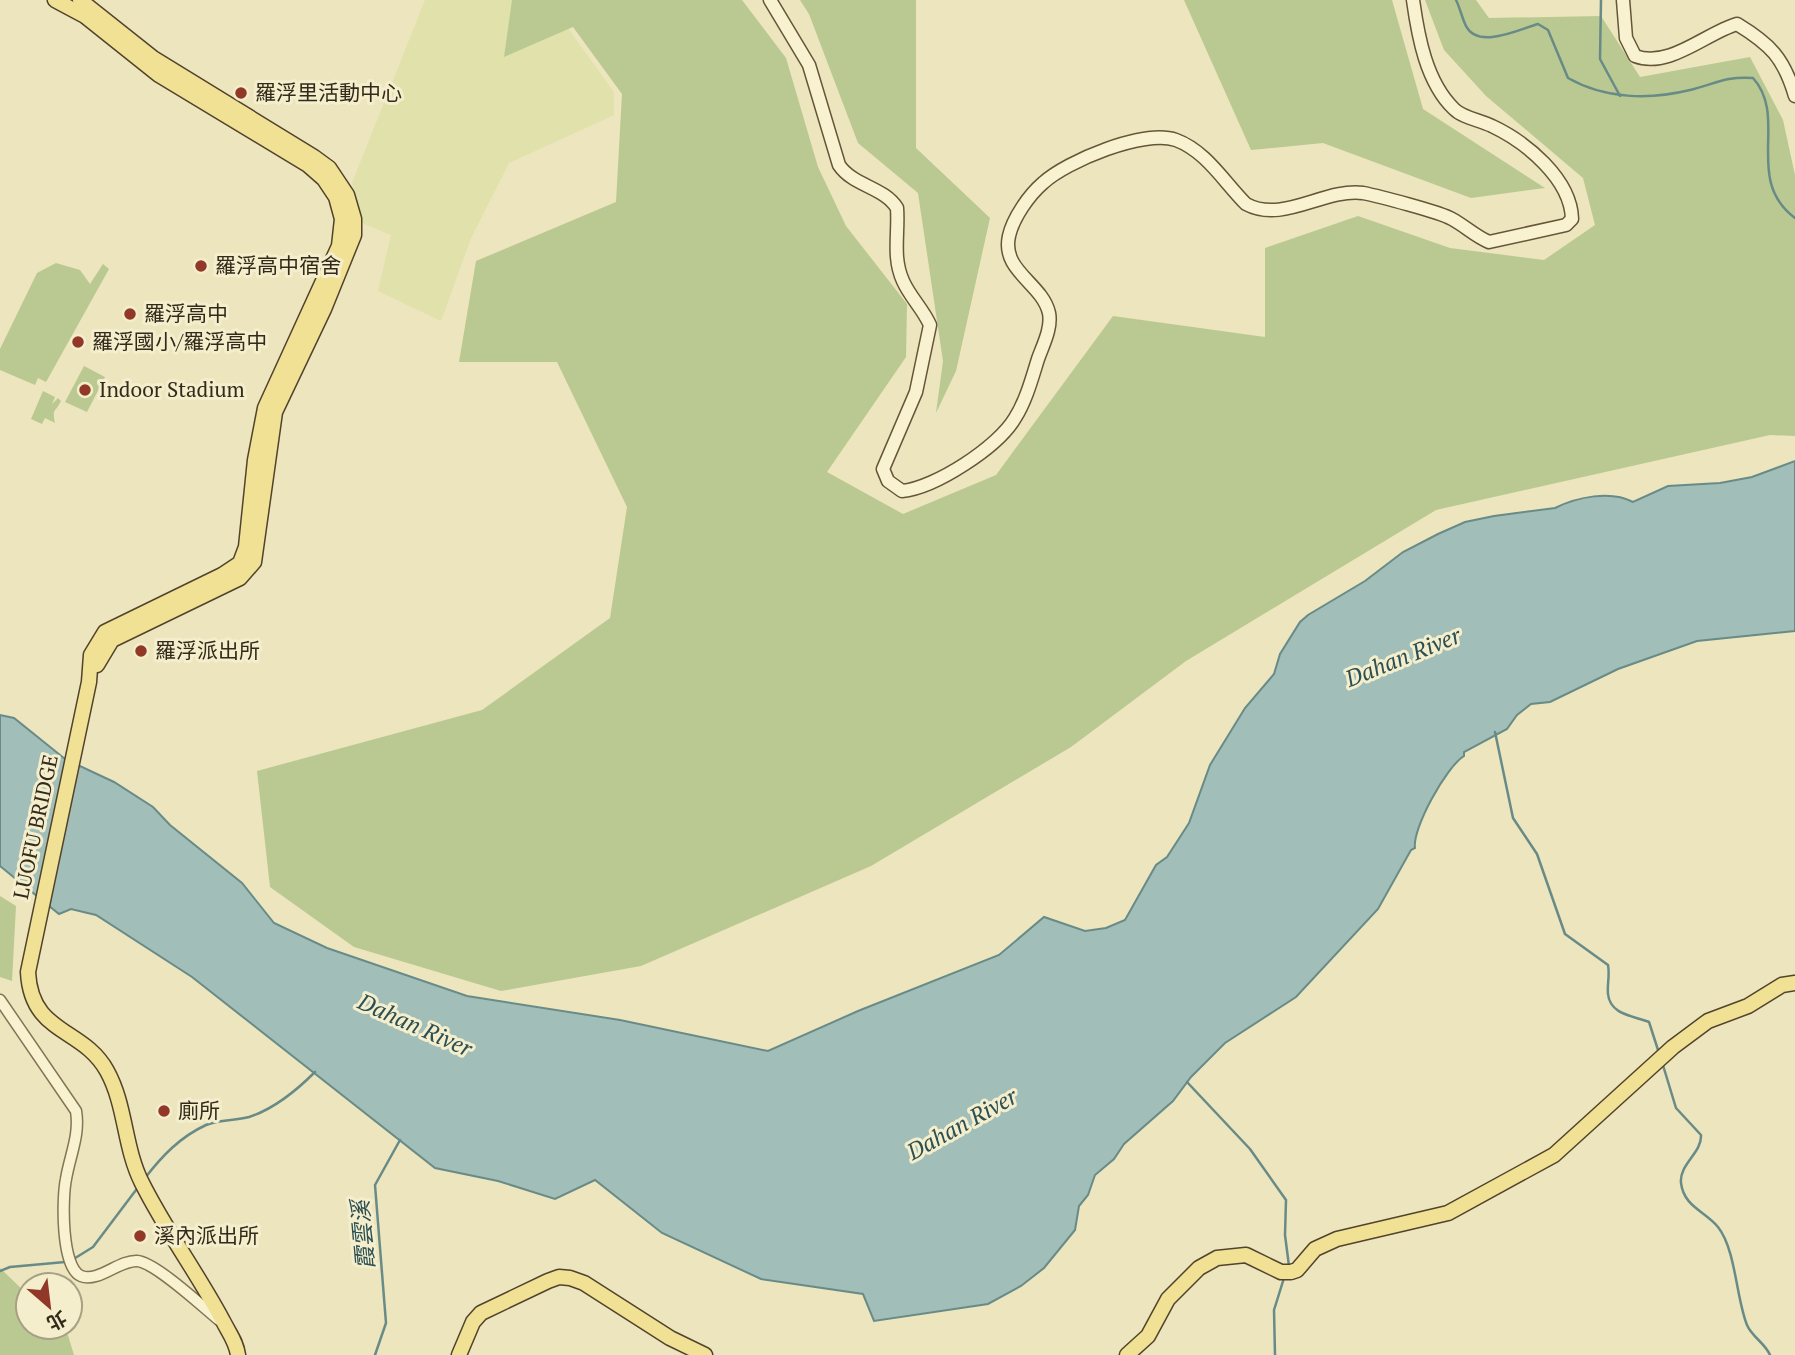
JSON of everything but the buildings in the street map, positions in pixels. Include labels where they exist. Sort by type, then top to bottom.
[{"type":"main road","points":[[55,0],[85,16],[159,75],[308,165],[324,179],[336,197],[342,219],[339,246],[265,408],[255,460],[246,547],[237,573]]},
{"type":"main road","points":[[80,0],[153,58],[322,162],[340,183],[354,219],[350,250],[275,412],[257,551],[254,562],[237,573]]},
{"type":"main road","points":[[770,0],[809,65],[839,165],[850,177],[884,195],[898,208],[895,243],[903,282],[930,325],[916,392],[883,469],[888,481],[902,491],[926,485],[964,462],[1005,432],[1017,416],[1049,328],[1049,313],[1009,255],[1008,242],[1012,226],[1037,190],[1052,176],[1114,147],[1149,139],[1174,140],[1199,153],[1246,204],[1256,209],[1285,208],[1332,195],[1362,193],[1451,218],[1489,242],[1566,225],[1572,219],[1572,209],[1566,194],[1544,164],[1503,131],[1464,116],[1447,101],[1419,40],[1413,0]]},
{"type":"main road","points":[[1623,0],[1626,38],[1635,56],[1643,59],[1660,58],[1737,24],[1765,39],[1790,78],[1795,96]]},
{"type":"main road","name":"LUOFU BRIDGE","points":[[237,573],[148,616],[112,640],[89,682],[29,964],[29,991],[36,1008],[48,1023],[81,1045],[107,1070],[141,1182],[237,1345],[238,1355]]},
{"type":"main road","points":[[1127,1355],[1148,1336],[1168,1299],[1183,1281],[1216,1258],[1229,1255],[1255,1257],[1281,1272],[1297,1270],[1315,1249],[1337,1238],[1448,1213],[1554,1155],[1701,1025],[1748,1006],[1782,985],[1795,983]]},
{"type":"main road","points":[[459,1355],[473,1322],[481,1313],[559,1277],[584,1283],[670,1338],[705,1355]]},
{"type":"street","points":[[0,1000],[76,1111],[78,1125],[65,1182],[70,1261],[78,1276],[87,1278],[124,1263],[148,1264],[224,1324]]},
{"type":"green space","points":[[425,0],[520,0],[562,20],[614,92],[614,115],[509,163],[471,238],[441,321],[378,291],[391,235],[362,223],[352,183]]},
{"type":"green space","points":[[512,0],[742,0],[786,58],[818,167],[846,226],[907,304],[906,357],[827,472],[903,514],[996,475],[1113,316],[1265,337],[1265,248],[1358,216],[1450,248],[1544,260],[1595,225],[1583,178],[1486,96],[1444,50],[1425,0],[1476,0],[1489,18],[1601,16],[1640,77],[1750,57],[1783,120],[1795,175],[1795,436],[1770,435],[1436,510],[1186,661],[1071,747],[871,866],[641,966],[501,991],[354,947],[270,887],[257,771],[482,710],[610,618],[627,507],[557,362],[459,362],[476,261],[616,202],[622,94],[573,27],[504,57]]},
{"type":"green space","points":[[800,0],[916,0],[916,148],[990,218],[956,371],[936,413],[943,361],[918,193],[858,143],[809,14]]},
{"type":"green space","points":[[1184,0],[1392,0],[1423,109],[1545,188],[1471,198],[1323,143],[1251,150]]},
{"type":"green space","points":[[56,263],[80,270],[90,284],[103,264],[109,269],[46,382],[38,378],[35,385],[0,370],[0,349],[37,273]]},
{"type":"green space","name":"Indoor Stadium","points":[[84,366],[105,377],[87,412],[65,402]]},
{"type":"green space","points":[[43,391],[55,397],[52,404],[58,398],[61,401],[54,413],[55,423],[45,418],[42,424],[31,419]]},
{"type":"green space","points":[[0,896],[16,906],[12,981],[0,977]]},
{"type":"green space","points":[[0,1268],[14,1282],[14,1341],[70,1341],[74,1355],[0,1355]]},
{"type":"water","name":"Dahan River","points":[[1795,461],[1795,631],[1697,641],[1618,669],[1550,702],[1531,704],[1517,715],[1507,729],[1464,752],[1464,756],[1448,772],[1424,813],[1415,848],[1411,850],[1378,909],[1296,997],[1225,1043],[1191,1077],[1173,1101],[1124,1144],[1114,1159],[1095,1175],[1088,1195],[1079,1206],[1075,1230],[1044,1268],[1021,1286],[988,1304],[874,1321],[863,1294],[761,1279],[662,1233],[595,1180],[555,1199],[498,1181],[435,1168],[192,977],[96,915],[71,909],[59,914],[0,866],[0,715],[14,718],[65,759],[114,782],[153,807],[170,825],[242,883],[274,923],[327,948],[467,996],[620,1020],[768,1051],[858,1011],[999,955],[1044,917],[1085,931],[1106,928],[1125,920],[1156,865],[1167,857],[1189,823],[1210,765],[1245,708],[1274,674],[1280,654],[1300,622],[1365,581],[1403,552],[1465,522],[1555,508],[1594,496],[1615,496],[1633,502],[1668,486],[1720,483],[1752,477]]},
{"type":"waterway","points":[[1456,0],[1466,26],[1480,37],[1500,36],[1538,24],[1548,30],[1568,78],[1612,94],[1659,95],[1690,90],[1727,79],[1753,78],[1763,94],[1767,111],[1768,167],[1772,185],[1780,202],[1795,218]]},
{"type":"waterway","points":[[1601,0],[1600,59],[1620,96]]},
{"type":"waterway","points":[[1495,732],[1513,818],[1537,854],[1565,934],[1608,965],[1610,1001],[1618,1011],[1649,1022],[1659,1053]]},
{"type":"waterway","points":[[1662,1062],[1676,1108],[1701,1135],[1698,1147],[1681,1176],[1683,1191],[1686,1198],[1718,1227],[1724,1237],[1747,1325],[1770,1355]]},
{"type":"waterway","points":[[145,1178],[165,1155],[188,1135],[211,1123],[249,1117],[267,1109],[293,1092],[315,1072]]},
{"type":"waterway","points":[[1187,1082],[1250,1149],[1286,1200],[1285,1235],[1289,1266]]},
{"type":"waterway","name":"霞雲溪","points":[[375,1355],[386,1323],[375,1185],[400,1140]]},
{"type":"waterway","points":[[72,1260],[93,1247],[139,1186]]},
{"type":"waterway","points":[[0,1271],[10,1267],[65,1262]]},
{"type":"waterway","points":[[1275,1355],[1274,1310],[1284,1278]]},
{"type":"place","name":"羅浮里活動中心","points":[[241,93]]},
{"type":"place","name":"羅浮高中宿舍","points":[[201,266]]},
{"type":"place","name":"羅浮高中","points":[[130,314]]},
{"type":"place","name":"羅浮國小/羅浮高中","points":[[78,342]]},
{"type":"place","name":"Indoor Stadium","points":[[85,390]]},
{"type":"place","name":"羅浮派出所","points":[[141,651]]},
{"type":"place","name":"廁所","points":[[164,1111]]},
{"type":"place","name":"溪內派出所","points":[[140,1236]]}]
